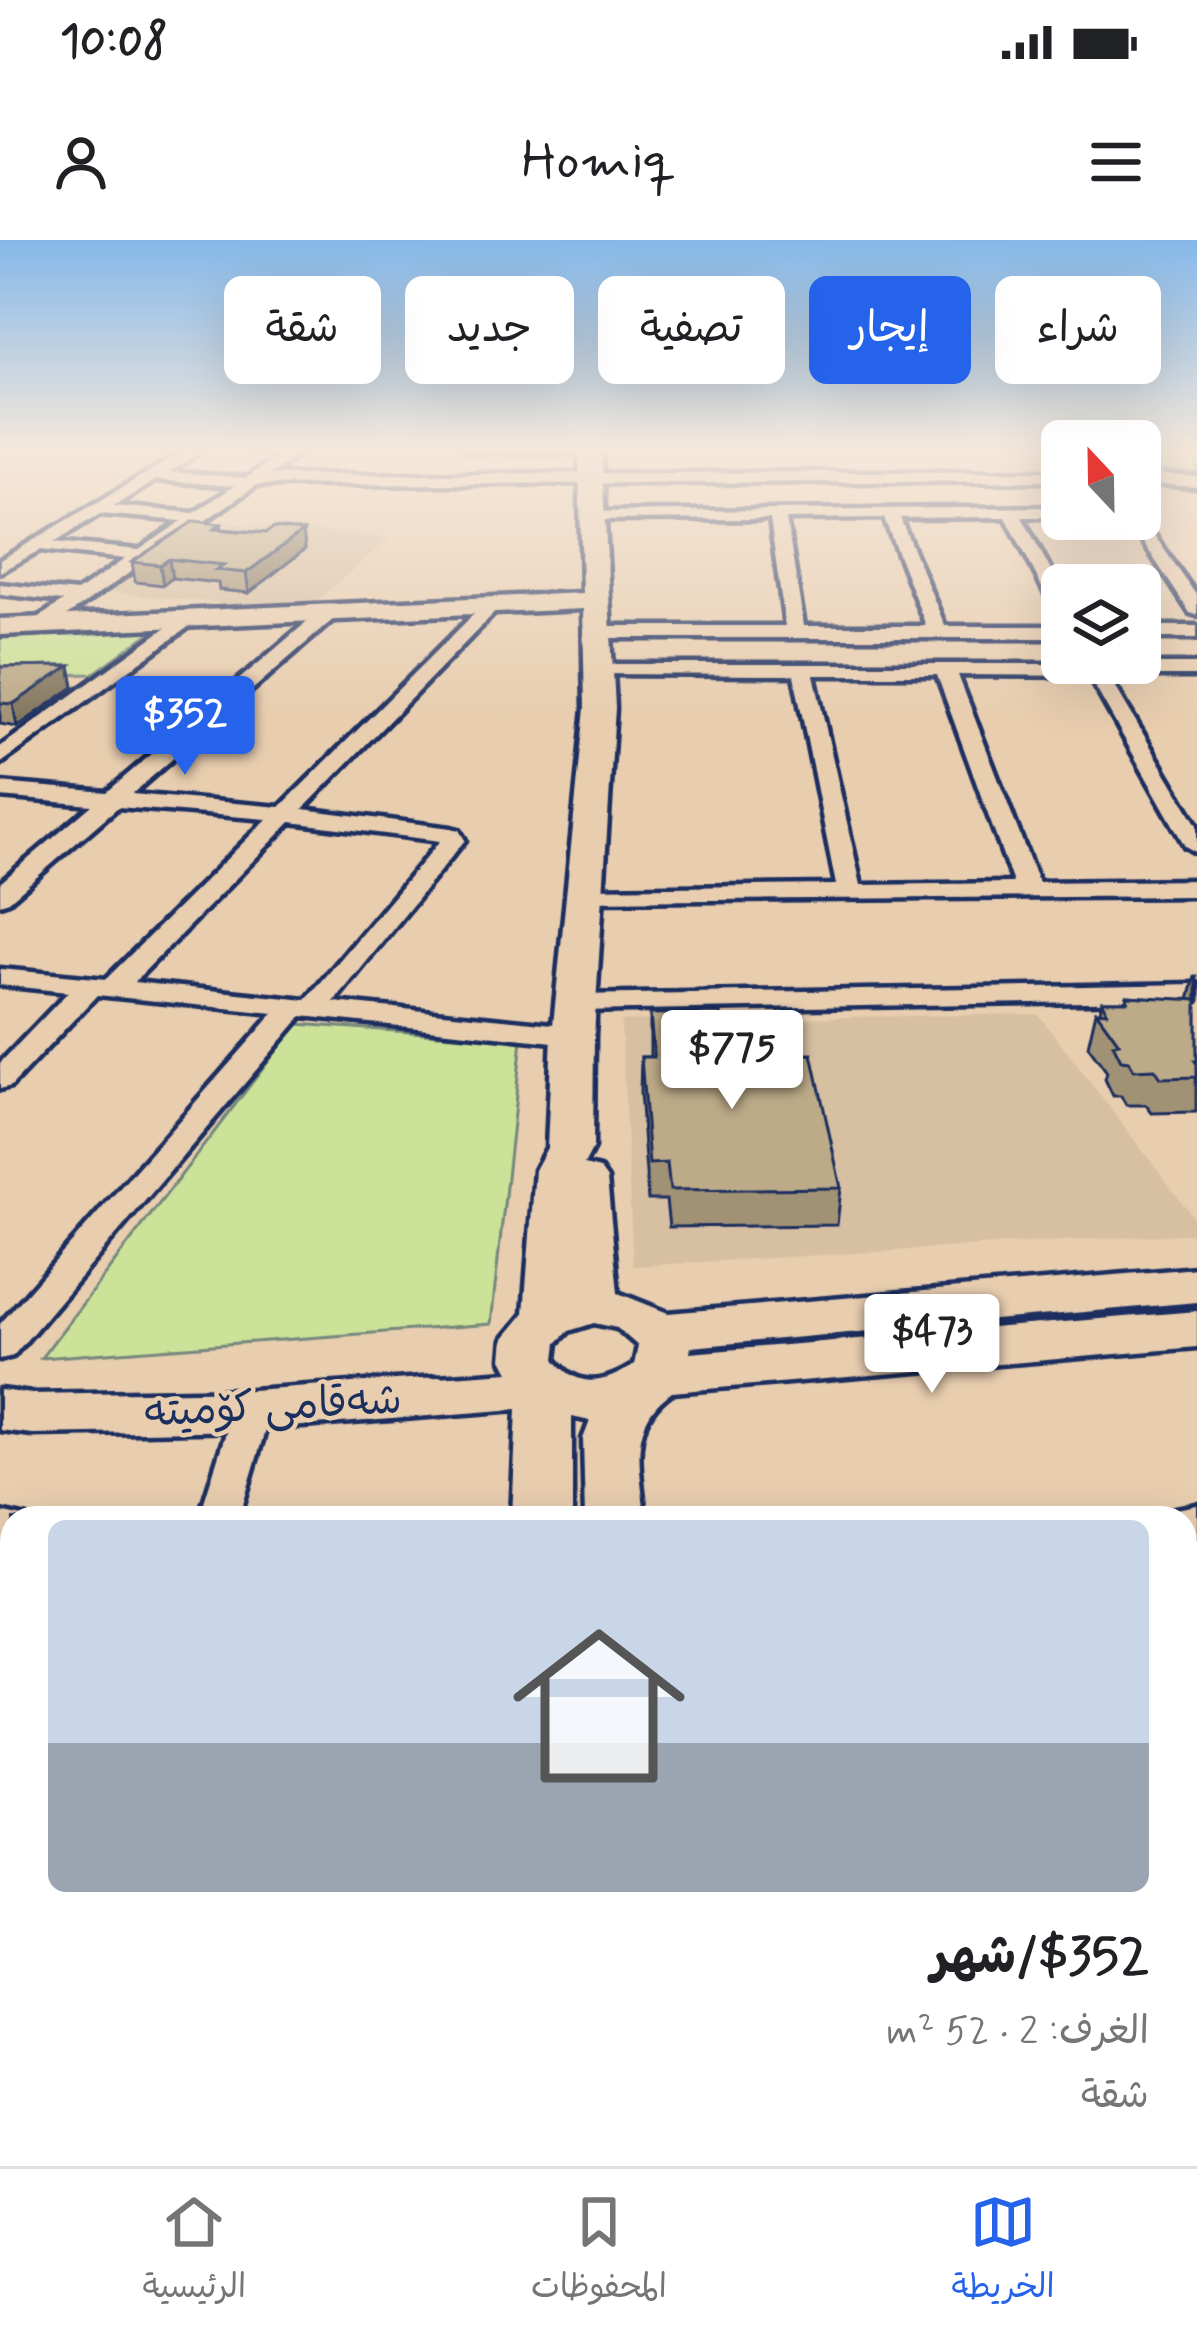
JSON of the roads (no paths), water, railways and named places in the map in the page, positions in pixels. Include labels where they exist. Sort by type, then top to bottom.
[{"type":"street","points":[[0,567],[48,538]]},
{"type":"street","points":[[38,627],[169,538]]},
{"type":"street","points":[[572,1312],[558,1177],[570,1148],[575,1019],[588,896],[600,668],[594,538]]},
{"type":"street","points":[[781,538],[795,632]]},
{"type":"street","points":[[900,538],[938,632]]},
{"type":"street","points":[[1025,538],[1041,568]]},
{"type":"street","points":[[1150,540],[1197,609]]},
{"type":"street","points":[[38,544],[142,556]]},
{"type":"street","points":[[0,589],[81,598]]},
{"type":"street","points":[[0,1080],[285,814],[493,605]]},
{"type":"street","points":[[0,628],[493,605],[795,632],[1041,632]]},
{"type":"street","points":[[0,896],[12,875],[116,800],[328,613]]},
{"type":"street","points":[[0,757],[189,620]]},
{"type":"street","points":[[1161,632],[1197,632]]},
{"type":"street","points":[[600,668],[1041,670]]},
{"type":"street","points":[[802,669],[850,892]]},
{"type":"street","points":[[1161,670],[1197,670]]},
{"type":"street","points":[[946,671],[1028,890]]},
{"type":"street","points":[[64,680],[107,679]]},
{"type":"street","points":[[1104,684],[1197,846]]},
{"type":"street","points":[[0,790],[285,814],[443,832],[453,840],[0,1347]]},
{"type":"street","points":[[588,896],[1197,888]]},
{"type":"street","points":[[0,976],[305,1007],[575,1019],[1197,992]]},
{"type":"street","points":[[614,1506],[611,1439],[648,1368],[631,1313],[572,1312],[530,1337],[526,1364],[545,1388],[584,1402],[648,1368],[1197,1285]]},
{"type":"street","points":[[648,1368],[1197,1329]]},
{"type":"street","points":[[542,1506],[545,1388]]},
{"type":"street","name":"شەقامی کۆمیتە","points":[[11,1416],[252,1410],[545,1388]]},
{"type":"street","points":[[223,1506],[252,1410]]}]
